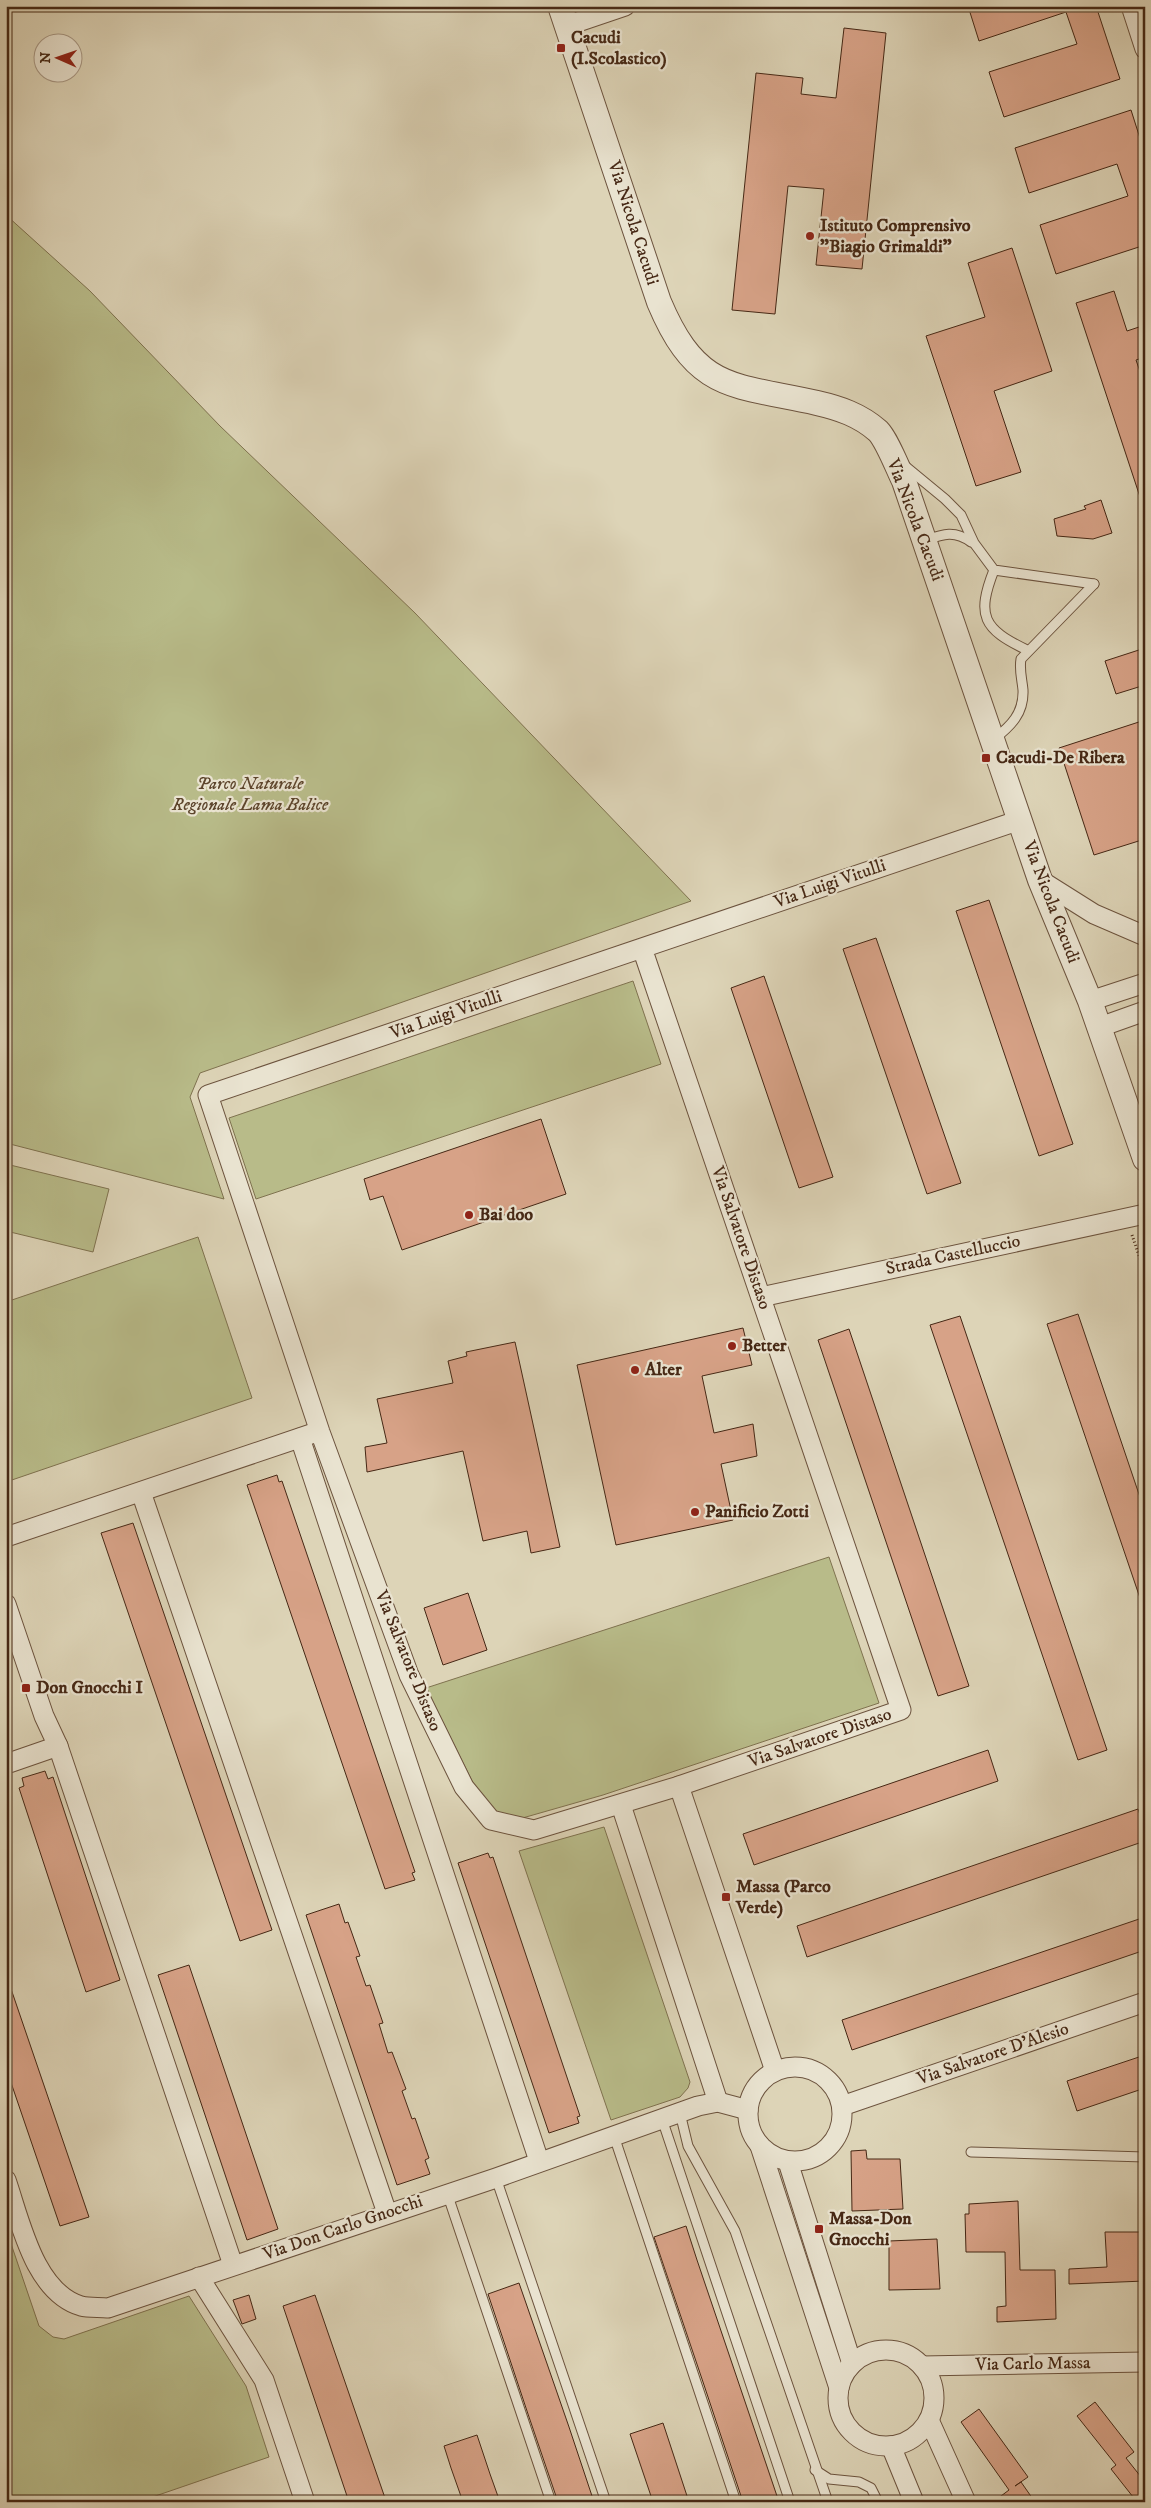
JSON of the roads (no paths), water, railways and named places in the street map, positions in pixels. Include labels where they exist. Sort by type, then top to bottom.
[{"type":"street","points":[[563,16],[624,6]]},
{"type":"street","points":[[1131,6],[1145,49]]},
{"type":"street","name":"Via Nicola Cacudi","points":[[563,16],[659,302],[678,342],[694,361],[711,376],[735,387],[845,409],[879,432],[904,482],[1040,880],[1090,1000],[1145,1159]]},
{"type":"street","name":"Via Luigi Vitulli","points":[[320,1432],[208,1096],[1020,820]]},
{"type":"street","points":[[1040,880],[1094,914],[1145,936]]},
{"type":"street","name":"Via Salvatore Distaso","points":[[320,1432],[409,1675],[464,1787],[491,1820],[534,1830],[621,1805],[901,1710],[642,948]]},
{"type":"street","points":[[1090,1000],[1145,983]]},
{"type":"street","points":[[1100,1027],[1145,1011]]},
{"type":"street","name":"Strada Castelluccio","points":[[761,1297],[1145,1214]]},
{"type":"street","points":[[6,1537],[320,1432]]},
{"type":"street","points":[[300,1438],[539,2161]]},
{"type":"street","points":[[141,1492],[386,2213]]},
{"type":"street","points":[[6,1604],[44,1716],[58,1746],[233,2265]]},
{"type":"street","points":[[6,1764],[58,1746]]},
{"type":"street","points":[[679,1786],[776,2071]]},
{"type":"street","points":[[621,1805],[718,2102],[748,2110]]},
{"type":"street","name":"Via Salvatore D'Alesio","points":[[842,2106],[1145,2002]]},
{"type":"street","points":[[760,2146],[768,2154],[788,2162],[804,2161],[818,2157],[830,2148],[838,2136],[843,2121],[842,2106],[837,2092],[828,2080],[815,2071],[801,2067],[776,2071],[760,2083],[752,2095],[748,2110],[751,2129],[760,2146],[839,2388]]},
{"type":"street","name":"Via Don Carlo Gnocchi","points":[[6,2180],[32,2255],[40,2272],[60,2295],[81,2306],[108,2308],[386,2213],[496,2178],[539,2161],[662,2119],[718,2102]]},
{"type":"street","points":[[788,2162],[852,2364]]},
{"type":"street","points":[[199,2277],[264,2380],[305,2502]]},
{"type":"street","points":[[887,2350],[909,2356],[922,2366],[934,2392],[929,2420],[913,2437],[891,2446],[876,2445],[862,2440],[842,2418],[838,2403],[839,2388],[844,2375],[852,2364],[864,2355],[887,2350]]},
{"type":"street","name":"Via Carlo Massa","points":[[922,2366],[1145,2362]]},
{"type":"street","points":[[929,2420],[966,2502]]},
{"type":"street","points":[[891,2446],[914,2502]]},
{"type":"lane","points":[[891,456],[924,481],[961,515],[974,543],[994,570],[1094,584],[1027,650],[1021,659],[1019,669],[1022,705],[1017,718],[1009,728],[992,740]]},
{"type":"lane","points":[[925,540],[948,533],[962,535],[974,543]]},
{"type":"lane","points":[[994,570],[986,591],[983,607],[987,620],[995,630],[1027,650]]},
{"type":"lane","points":[[680,2113],[688,2146],[735,2231],[815,2470],[828,2502]]},
{"type":"lane","points":[[662,2119],[790,2502]]},
{"type":"lane","points":[[614,2136],[736,2502]]},
{"type":"lane","points":[[971,2152],[1145,2158]]},
{"type":"lane","points":[[496,2178],[606,2502]]},
{"type":"lane","points":[[447,2193],[551,2502]]},
{"type":"lane","points":[[815,2470],[829,2479],[859,2482],[871,2488],[878,2502]]},
{"type":"place","name":"Cacudi (I.Scolastico)","points":[[561,48]]},
{"type":"place","name":"Istituto Comprensivo \"Biagio Grimaldi\"","points":[[810,236]]},
{"type":"place","name":"Cacudi-De Ribera","points":[[986,758]]},
{"type":"place","name":"Bai doo","points":[[469,1215]]},
{"type":"place","name":"Better","points":[[732,1346]]},
{"type":"place","name":"Alter","points":[[635,1370]]},
{"type":"place","name":"Panificio Zotti","points":[[695,1512]]},
{"type":"place","name":"Don Gnocchi I","points":[[26,1688]]},
{"type":"place","name":"Massa (Parco Verde)","points":[[726,1897]]},
{"type":"place","name":"Massa-Don Gnocchi","points":[[819,2229]]},
{"type":"park label","name":"Parco Naturale Regionale Lama Balice","points":[[250,794]]}]
